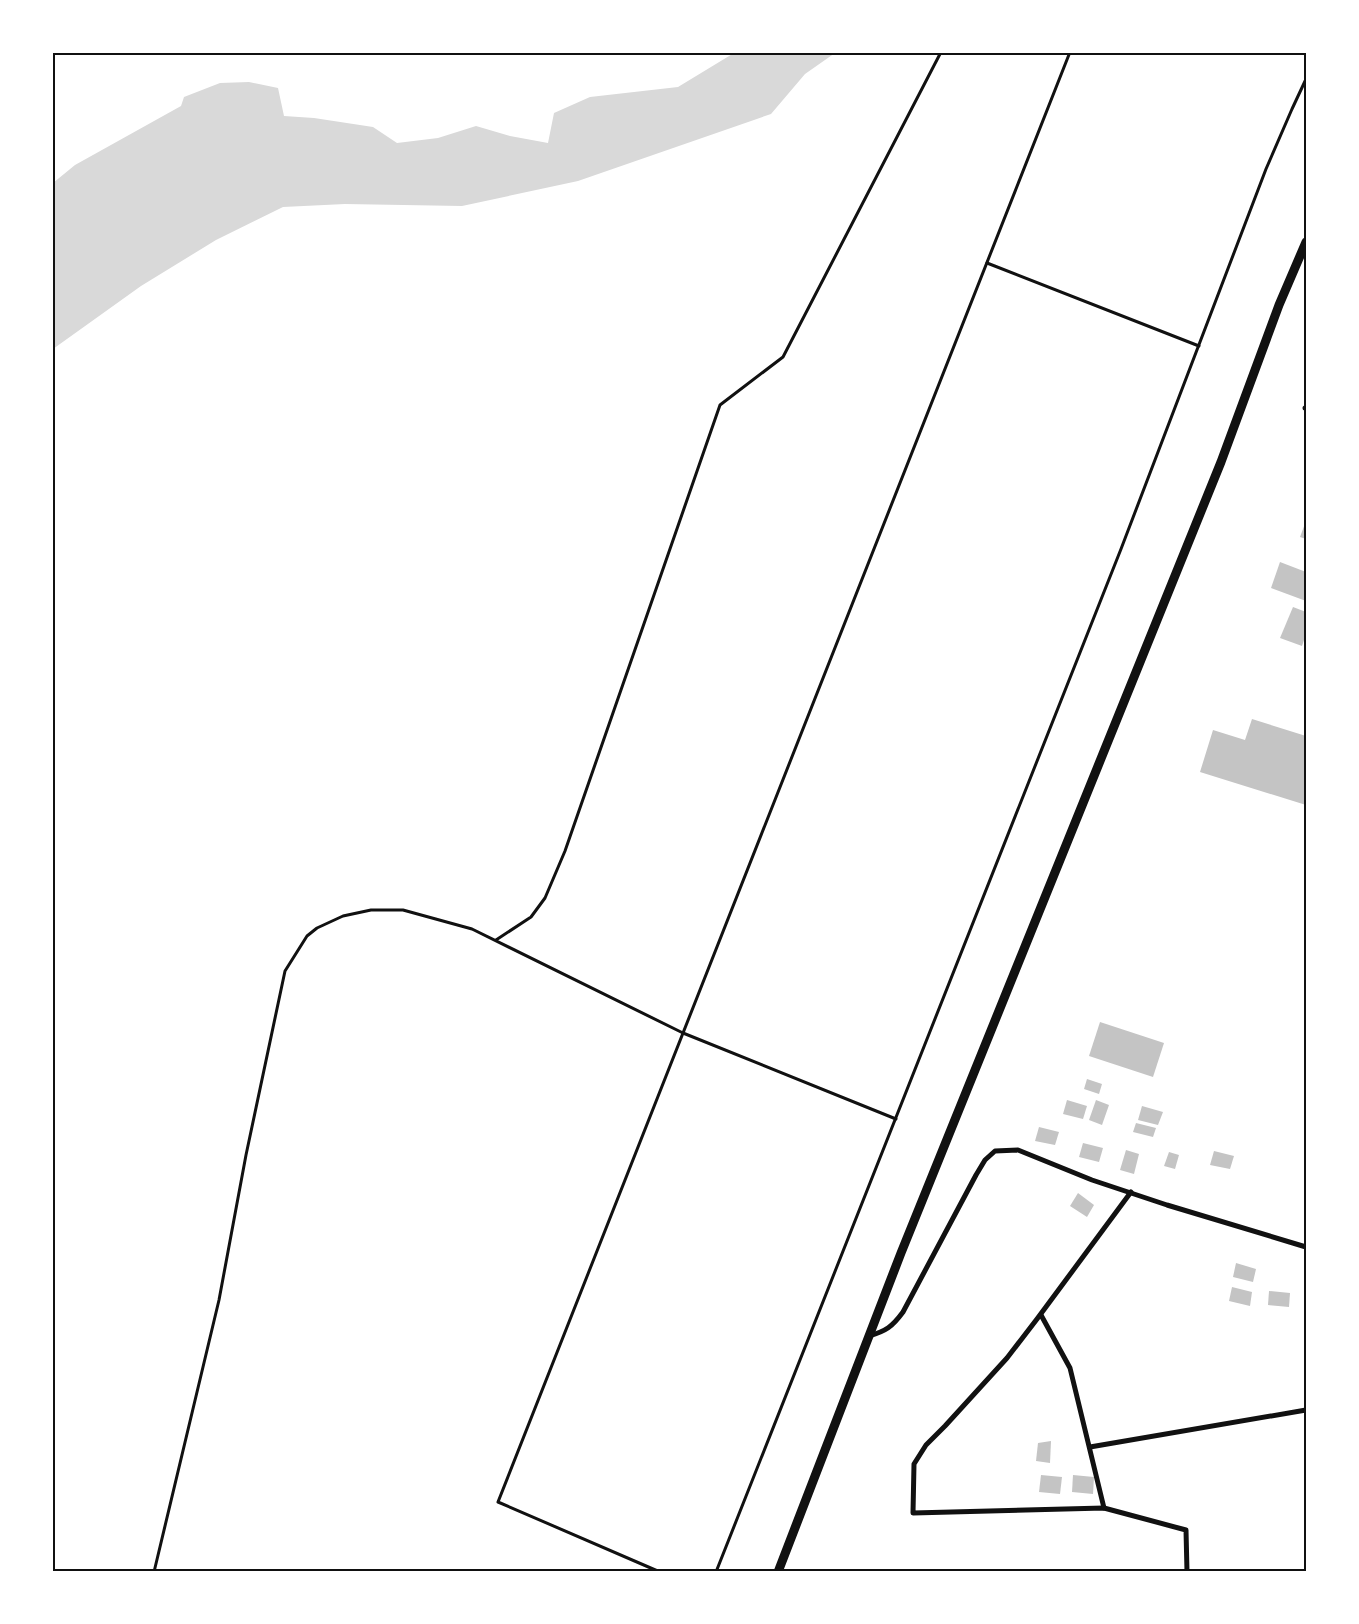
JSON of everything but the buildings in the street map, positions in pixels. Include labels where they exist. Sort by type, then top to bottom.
[{"type":"main road","points":[[778,1572],[950,1129],[1031,934],[1221,462],[1280,305],[1306,242]]},
{"type":"street","points":[[869,1336],[886,1331],[904,1312],[976,1175],[985,1160],[995,1151],[1018,1150],[1092,1180],[1306,1247]]},
{"type":"street","points":[[1131,1192],[1006,1358],[926,1445],[914,1464],[913,1513],[1104,1508],[1186,1530],[1187,1572]]},
{"type":"street","points":[[1041,1314],[1070,1368],[1104,1508]]},
{"type":"street","points":[[1090,1447],[1306,1410]]},
{"type":"lane","points":[[496,941],[531,917],[545,898],[565,851],[720,405],[783,357],[941,52]]},
{"type":"lane","points":[[660,1572],[498,1502],[1070,52]]},
{"type":"lane","points":[[716,1572],[1121,549],[1266,169],[1306,79]]},
{"type":"lane","points":[[987,263],[1199,346]]},
{"type":"lane","points":[[154,1572],[218,1300],[285,971],[307,936],[317,928],[343,916],[371,910],[403,910],[438,918],[472,929],[683,1033],[896,1119]]},
{"type":"shaded area","points":[[734,53],[835,53],[805,74],[771,114],[578,181],[462,206],[345,204],[283,207],[216,240],[141,286],[53,349],[53,183],[75,165],[181,106],[184,97],[220,83],[249,82],[278,88],[284,116],[314,118],[373,127],[397,143],[438,138],[476,126],[510,136],[548,143],[554,113],[590,97],[678,87]]}]
